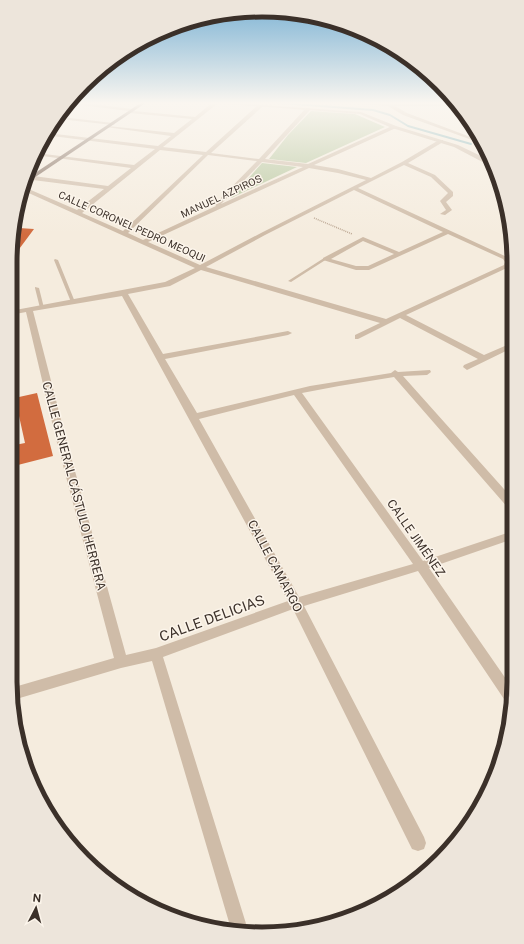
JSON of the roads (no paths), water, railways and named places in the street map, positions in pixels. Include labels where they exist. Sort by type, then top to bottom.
[{"type":"main road","points":[[34,174],[79,146]]},
{"type":"street","points":[[141,146],[308,166],[342,172],[369,179]]},
{"type":"street","points":[[79,212],[160,146]]},
{"type":"street","points":[[125,234],[216,146]]},
{"type":"street","points":[[213,210],[274,146]]},
{"type":"street","name":"MANUEL AZPIROS","points":[[143,242],[352,146]]},
{"type":"street","points":[[17,312],[124,293],[167,284],[180,279],[434,146]]},
{"type":"street","points":[[456,146],[485,161]]},
{"type":"street","points":[[42,155],[134,167]]},
{"type":"street","points":[[404,163],[436,178],[451,193],[451,195],[443,201],[443,204],[449,210],[443,214]]},
{"type":"street","points":[[32,178],[108,188]]},
{"type":"street","points":[[353,188],[507,260]]},
{"type":"street","name":"CALLE CORONEL PEDRO MEOQUI","points":[[28,190],[79,212],[201,268],[386,322]]},
{"type":"street","points":[[326,259],[356,268],[366,269],[447,232]]},
{"type":"street","points":[[326,259],[363,239],[399,254]]},
{"type":"street","points":[[358,337],[400,315],[507,266]]},
{"type":"street","name":"CALLE CAMARGO","points":[[124,293],[296,603],[418,843]]},
{"type":"street","name":"CALLE GENERAL CÁSTULO HERRERA","points":[[29,310],[60,435],[121,662]]},
{"type":"street","points":[[400,315],[483,358]]},
{"type":"street","points":[[160,357],[288,333]]},
{"type":"street","points":[[467,367],[483,358],[507,350]]},
{"type":"street","points":[[194,417],[296,392],[395,374],[427,372]]},
{"type":"street","points":[[395,374],[507,499]]},
{"type":"street","name":"CALLE JIMÉNEZ","points":[[296,392],[421,566],[506,690]]},
{"type":"street","name":"CALLE DELICIAS","points":[[18,692],[121,662],[156,654],[296,603],[421,566],[507,537]]},
{"type":"street","points":[[156,654],[239,926]]},
{"type":"lane","points":[[290,281],[326,259]]},
{"type":"lane","points":[[56,260],[73,302]]},
{"type":"lane","points":[[37,288],[42,308]]}]
